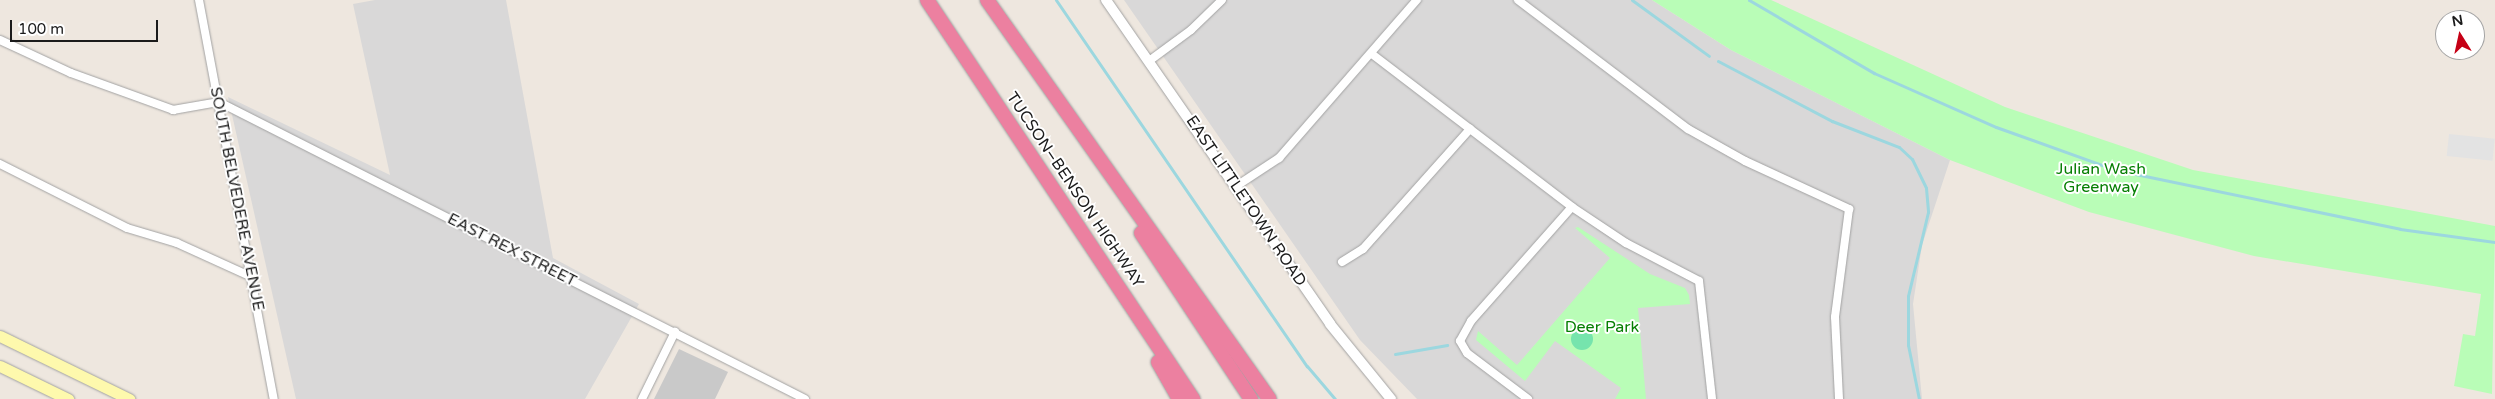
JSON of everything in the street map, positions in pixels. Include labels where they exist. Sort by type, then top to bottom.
[{"type":"highway","name":"TUCSON–BENSON HIGHWAY","points":[[927,0],[1193,399]]},
{"type":"highway","name":"TUCSON–BENSON HIGHWAY","points":[[986,0],[1251,399]]},
{"type":"highway","points":[[986,0],[1269,399]]},
{"type":"highway","points":[[1101,261],[1179,399]]},
{"type":"main road","points":[[0,336],[129,399]]},
{"type":"main road","points":[[0,366],[68,399]]},
{"type":"street","name":"SOUTH BELVEDERE AVENUE","points":[[199,0],[274,399]]},
{"type":"street","name":"EAST LITTLETOWN ROAD","points":[[1106,0],[1330,324],[1391,399]]},
{"type":"street","points":[[1209,0],[1214,7]]},
{"type":"street","points":[[1149,61],[1222,0]]},
{"type":"street","points":[[1235,187],[1278,158],[1372,54],[1417,0]]},
{"type":"street","points":[[1518,0],[1688,129],[1745,161],[1849,209],[1835,317],[1839,399]]},
{"type":"street","points":[[0,40],[71,73],[173,110],[219,102]]},
{"type":"street","points":[[1372,54],[1572,207],[1626,243],[1699,282],[1712,399]]},
{"type":"street","name":"EAST REX STREET","points":[[219,102],[805,399]]},
{"type":"street","points":[[1342,262],[1363,250],[1470,129]]},
{"type":"street","points":[[0,164],[127,228],[177,243],[252,277]]},
{"type":"street","points":[[1528,399],[1468,353],[1460,341],[1471,321],[1572,207]]},
{"type":"street","points":[[642,399],[675,332]]},
{"type":"shaded area","points":[[375,0],[506,0],[553,258],[639,304],[585,399],[296,399],[228,97],[390,175],[353,4]]},
{"type":"shaded area","points":[[1124,0],[1652,0],[1731,50],[1950,160],[1922,245],[1913,304],[1922,399],[1417,399],[1360,340]]},
{"type":"shaded area","points":[[2449,134],[2495,139],[2492,161],[2447,156]]},
{"type":"shaded area","points":[[679,349],[728,372],[715,399],[654,399]]},
{"type":"green space","name":"Julian Wash Greenway","points":[[1652,0],[1771,0],[2005,107],[2193,170],[2495,226],[2492,394],[2454,386],[2463,334],[2475,336],[2481,294],[2254,256],[2089,212],[1950,160],[1731,50]]},
{"type":"green space","name":"Deer Park","points":[[1578,227],[1650,274],[1685,288],[1689,295],[1690,304],[1638,308],[1646,399],[1615,399],[1621,388],[1555,341],[1525,381],[1476,340],[1478,331],[1517,365],[1610,258],[1575,228]]},
{"type":"green space","points":[[1582,328],[1590,331],[1593,339],[1590,347],[1582,350],[1574,347],[1571,339],[1574,331]]},
{"type":"waterway","points":[[1056,0],[1307,366],[1335,399]]},
{"type":"waterway","points":[[1632,0],[1709,56]]},
{"type":"waterway","points":[[1749,0],[1874,73],[1996,127],[2116,170],[2400,229],[2495,242]]},
{"type":"waterway","points":[[1718,61],[1832,121],[1899,147],[1912,159],[1926,188],[1928,212],[1908,296],[1908,345],[1919,399]]},
{"type":"waterway","points":[[1395,354],[1447,345]]}]
